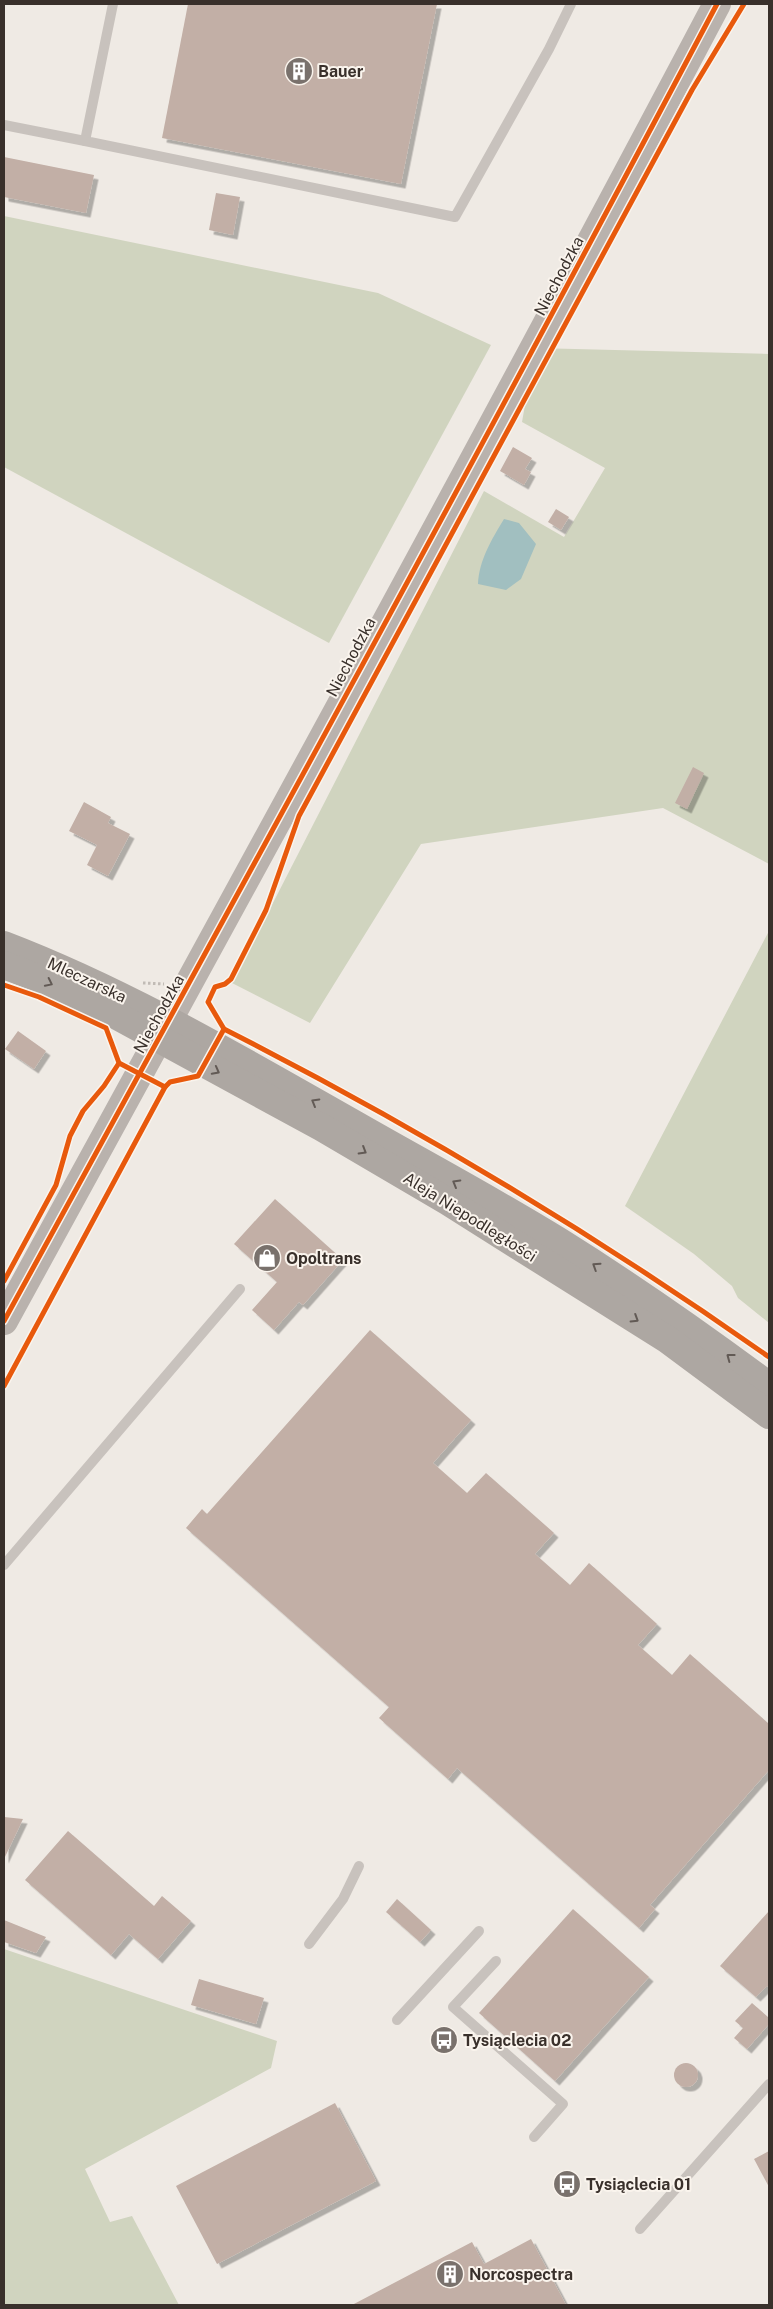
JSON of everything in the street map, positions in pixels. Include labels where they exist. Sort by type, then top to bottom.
[{"type":"main road","name":"Mleczarska","points":[[4,945],[46,961],[116,993],[164,1030]]},
{"type":"main road","name":"Mleczarska","points":[[4,965],[40,979],[97,1006],[164,1030]]},
{"type":"main road","name":"Aleja Niepodległości","points":[[164,1030],[236,1057],[560,1242],[696,1332],[769,1386]]},
{"type":"main road","name":"Aleja Niepodległości","points":[[164,1030],[447,1201],[668,1340],[769,1415]]},
{"type":"street","name":"Niechodzka","points":[[4,1321],[164,1030],[461,480],[536,348],[717,4]]},
{"type":"lane","points":[[85,141],[113,4]]},
{"type":"lane","points":[[4,125],[454,216],[549,49],[571,4]]},
{"type":"lane","points":[[4,1565],[240,1288]]},
{"type":"lane","points":[[309,1944],[343,1899],[359,1866]]},
{"type":"lane","points":[[398,2020],[478,1931]]},
{"type":"lane","points":[[496,1961],[453,2007],[563,2104],[534,2137]]},
{"type":"lane","points":[[640,2229],[769,2084]]},
{"type":"green space","points":[[4,216],[378,293],[491,345],[329,643],[4,467]]},
{"type":"green space","points":[[535,348],[769,354],[769,864],[663,808],[421,844],[310,1023],[232,983],[484,491],[564,537],[605,468],[522,422]]},
{"type":"green space","points":[[769,931],[769,1323],[738,1298],[732,1286],[694,1254],[625,1206]]},
{"type":"green space","points":[[4,1949],[277,2041],[271,2068],[85,2169],[110,2222],[132,2216],[179,2305],[4,2305]]},
{"type":"water","points":[[504,519],[519,523],[536,544],[521,579],[506,590],[478,584],[484,558]]},
{"type":"building","name":"Bauer","points":[[188,4],[437,4],[401,184],[162,138]]},
{"type":"building","points":[[4,157],[94,175],[86,213],[4,197]]},
{"type":"building","points":[[216,193],[240,197],[233,235],[209,230]]},
{"type":"building","points":[[513,447],[532,458],[525,469],[531,472],[524,485],[500,471]]},
{"type":"building","points":[[556,509],[569,517],[561,530],[548,522]]},
{"type":"building","points":[[693,767],[704,773],[687,809],[675,803]]},
{"type":"building","points":[[84,802],[111,817],[108,823],[130,834],[108,876],[87,865],[97,845],[69,831]]},
{"type":"building","points":[[18,1031],[46,1051],[34,1069],[5,1049]]},
{"type":"building","points":[[275,1199],[343,1260],[303,1305],[299,1302],[274,1330],[252,1310],[277,1282],[234,1244]]},
{"type":"building","points":[[370,1330],[471,1420],[433,1463],[467,1493],[486,1473],[554,1533],[535,1554],[570,1585],[589,1563],[657,1624],[638,1645],[672,1675],[690,1654],[769,1724],[769,1770],[650,1905],[655,1909],[639,1928],[457,1768],[448,1779],[379,1718],[389,1707],[186,1528],[202,1509],[207,1514]]},
{"type":"building","points":[[4,1817],[23,1819],[4,1859]]},
{"type":"building","points":[[68,1831],[154,1906],[162,1896],[191,1921],[158,1959],[129,1934],[111,1955],[25,1880]]},
{"type":"building","points":[[397,1899],[431,1930],[420,1942],[386,1912]]},
{"type":"building","points":[[573,1909],[649,1977],[555,2081],[479,2013]]},
{"type":"building","points":[[769,1911],[769,1986],[756,1997],[720,1966]]},
{"type":"building","points":[[4,1920],[46,1937],[36,1953],[4,1942]]},
{"type":"building","points":[[199,1979],[264,1998],[256,2024],[191,2005]]},
{"type":"building","points":[[752,2003],[769,2018],[769,2024],[747,2049],[734,2038],[743,2028],[735,2021]]},
{"type":"building","points":[[686,2063],[695,2066],[698,2075],[695,2084],[686,2087],[677,2084],[674,2075],[677,2066]]},
{"type":"building","points":[[335,2103],[376,2181],[217,2264],[176,2186]]},
{"type":"building","points":[[769,2151],[769,2187],[754,2159]]},
{"type":"building","points":[[531,2239],[566,2305],[352,2305],[472,2242],[484,2264]]},
{"type":"cycle path","points":[[4,1321],[274,828],[717,4]]},
{"type":"cycle path","points":[[224,1029],[208,1002],[215,987],[225,984],[231,979],[266,910],[299,816],[692,90],[744,4]]},
{"type":"cycle path","points":[[4,985],[39,997],[106,1028],[119,1063],[165,1087],[170,1082],[198,1076],[224,1029],[365,1104],[502,1183],[637,1268],[769,1357]]},
{"type":"cycle path","points":[[4,1281],[56,1185],[70,1136],[83,1111],[104,1086],[119,1063]]},
{"type":"cycle path","points":[[4,1386],[165,1087]]},
{"type":"place","name":"Bauer","points":[[299,71]]},
{"type":"place","name":"Opoltrans","points":[[267,1258]]},
{"type":"place","name":"Tysiąclecia 02","points":[[444,2040]]},
{"type":"place","name":"Tysiąclecia 01","points":[[567,2184]]},
{"type":"place","name":"Norcospectra","points":[[450,2274]]}]
